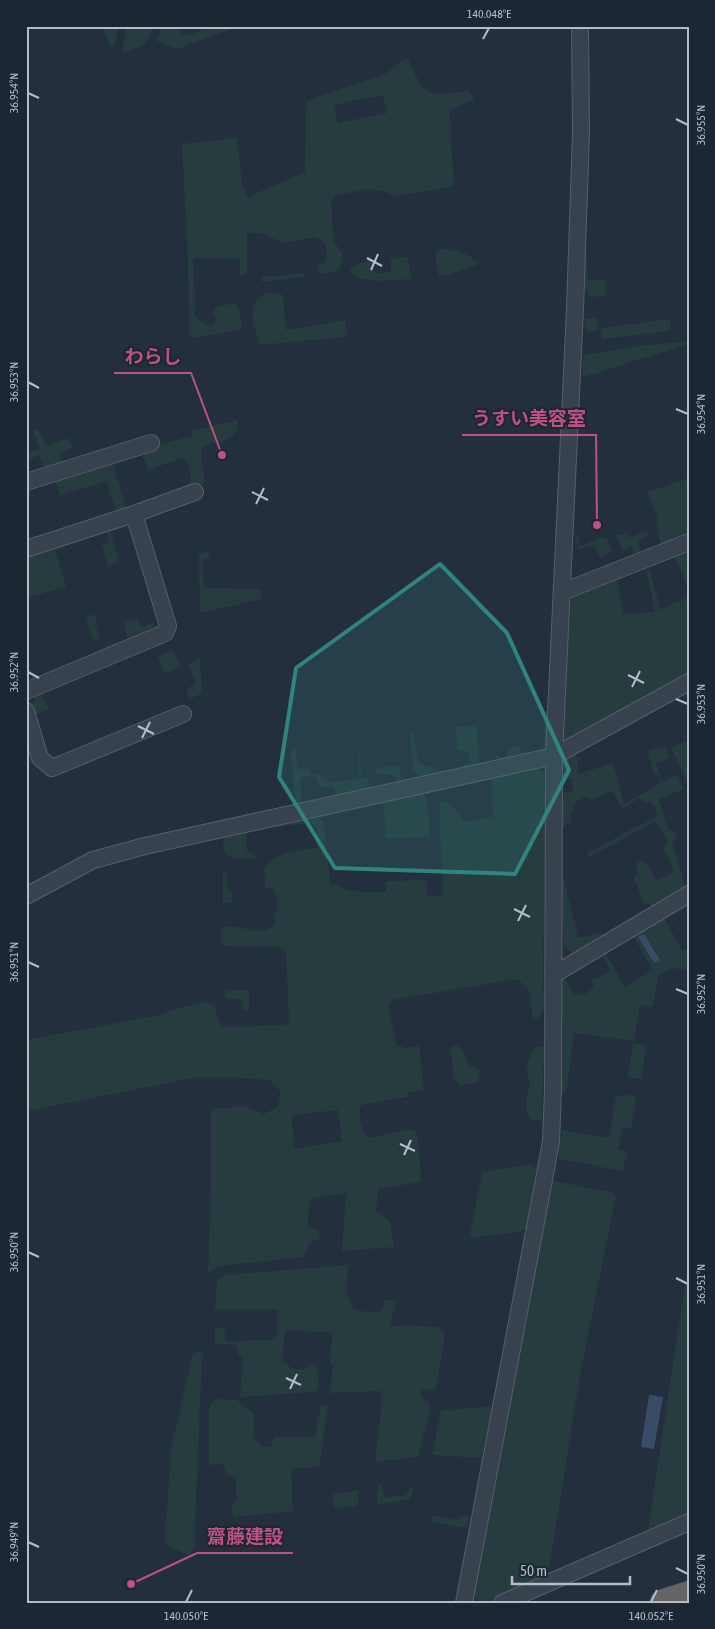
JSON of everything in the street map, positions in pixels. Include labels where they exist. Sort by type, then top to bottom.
[{"type":"highway","points":[[664,1603],[689,1596]]},
{"type":"street","points":[[464,1603],[536,1225],[550,1141],[554,1090],[554,756],[581,132],[580,26]]},
{"type":"street","points":[[26,482],[151,442]]},
{"type":"street","points":[[26,549],[195,492]]},
{"type":"street","points":[[26,691],[165,633],[168,626],[134,514]]},
{"type":"street","points":[[562,592],[689,542]]},
{"type":"street","points":[[26,896],[93,860],[145,846],[554,756],[689,682]]},
{"type":"street","points":[[26,711],[40,758],[52,768],[183,714]]},
{"type":"street","points":[[553,975],[689,894]]},
{"type":"street","points":[[502,1603],[689,1522]]},
{"type":"highlighted area","points":[[440,564],[507,633],[569,770],[515,874],[335,868],[279,777],[296,668]]},
{"type":"green space","points":[[101,26],[119,26],[115,44],[111,47]]},
{"type":"green space","points":[[127,26],[152,26],[149,38],[140,47],[124,53],[122,51]]},
{"type":"green space","points":[[160,26],[176,26],[178,31],[187,36],[212,26],[233,26],[233,28],[177,49],[157,41]]},
{"type":"green space","points":[[403,59],[408,59],[419,81],[429,92],[444,94],[468,90],[473,95],[473,100],[449,110],[454,186],[396,196],[382,191],[366,189],[334,196],[331,203],[334,243],[343,257],[336,272],[319,274],[318,267],[324,262],[327,254],[325,242],[315,237],[283,243],[261,233],[247,233],[247,274],[240,276],[240,259],[193,258],[195,317],[205,324],[213,325],[217,319],[214,317],[213,310],[219,306],[236,303],[242,329],[194,338],[190,334],[182,144],[237,138],[242,184],[248,197],[305,172],[306,101],[385,74]],"holes":[[[383,95],[387,113],[338,123],[334,105]]]},
{"type":"green space","points":[[440,249],[461,252],[479,264],[439,276],[435,254]]},
{"type":"green space","points":[[584,250],[586,250],[588,280],[605,279],[606,296],[591,297],[582,288]]},
{"type":"green space","points":[[408,257],[411,279],[371,280],[363,279],[350,272],[352,267],[372,259],[375,274],[391,272],[391,259]]},
{"type":"green space","points":[[304,273],[305,277],[262,282],[261,277]]},
{"type":"green space","points":[[270,292],[283,295],[286,330],[345,320],[347,337],[259,345],[253,321],[253,307],[261,296]]},
{"type":"green space","points":[[597,317],[599,330],[586,332],[584,319]]},
{"type":"green space","points":[[670,319],[671,328],[669,331],[602,339],[600,328]]},
{"type":"green space","points":[[689,341],[689,344],[583,377],[582,358],[587,355],[630,347]]},
{"type":"green space","points":[[238,420],[232,437],[203,446],[201,460],[204,484],[166,497],[165,493],[191,483],[189,466],[182,458],[148,470],[143,453],[158,448],[158,445],[192,436],[192,431]]},
{"type":"green space","points":[[38,429],[46,446],[68,438],[73,448],[59,453],[62,462],[45,468],[39,455],[26,461],[26,454],[40,449],[33,431]]},
{"type":"green space","points":[[113,464],[126,508],[116,512],[107,481],[60,495],[55,481]]},
{"type":"green space","points":[[689,478],[689,534],[661,545],[656,523],[658,521],[648,492]]},
{"type":"green space","points":[[110,531],[119,562],[108,566],[102,544],[109,543],[107,532]]},
{"type":"green space","points":[[647,531],[649,536],[638,540],[641,553],[635,555],[631,546],[622,550],[616,535],[627,533],[628,538]]},
{"type":"green space","points":[[577,536],[580,546],[602,537],[607,539],[612,552],[600,557],[594,545],[579,549],[575,538]]},
{"type":"green space","points":[[51,548],[56,552],[66,587],[26,598],[26,557]]},
{"type":"green space","points":[[210,551],[208,558],[202,561],[204,588],[256,589],[261,591],[261,599],[200,613],[199,553]]},
{"type":"green space","points":[[689,551],[689,590],[675,557]]},
{"type":"green space","points":[[650,569],[660,610],[689,597],[689,679],[566,747],[562,742],[571,597],[616,579],[624,614],[655,612],[646,570]]},
{"type":"green space","points":[[94,614],[99,638],[93,640],[86,617]]},
{"type":"green space","points":[[137,618],[141,627],[154,622],[148,634],[106,651],[105,646],[128,639],[123,622]]},
{"type":"green space","points":[[173,650],[181,667],[165,673],[158,656]]},
{"type":"green space","points":[[200,659],[202,693],[190,699],[186,689],[196,684],[188,664]]},
{"type":"green space","points":[[42,694],[49,709],[35,715],[32,705],[36,696]]},
{"type":"green space","points":[[545,711],[549,711],[547,744],[541,752],[501,761],[495,757],[497,755],[505,758],[510,747],[518,746],[523,754],[539,750],[544,743]]},
{"type":"green space","points":[[477,726],[479,761],[473,768],[457,772],[458,769],[470,762],[469,752],[457,750],[456,727]]},
{"type":"green space","points":[[414,731],[418,763],[441,770],[441,775],[421,777],[413,769],[410,732]]},
{"type":"green space","points":[[605,732],[607,738],[590,742],[576,752],[579,774],[613,763],[624,804],[660,783],[658,774],[654,775],[648,751],[665,746],[670,758],[656,763],[662,782],[677,774],[684,789],[659,799],[668,829],[674,831],[677,837],[672,843],[686,888],[652,906],[643,902],[634,877],[637,873],[636,863],[642,861],[647,864],[656,881],[672,873],[673,868],[662,846],[666,845],[667,841],[656,821],[589,857],[587,853],[656,817],[656,809],[650,802],[644,802],[639,798],[622,809],[614,793],[610,791],[592,800],[586,796],[576,802],[573,807],[576,811],[571,813],[569,818],[571,822],[559,829],[559,794],[573,791],[572,778],[558,780],[559,758]]},
{"type":"green space","points":[[689,740],[689,785],[671,748]]},
{"type":"green space","points":[[290,749],[296,749],[298,769],[309,769],[310,773],[319,775],[328,782],[359,779],[357,749],[359,749],[362,777],[368,778],[370,789],[336,796],[334,787],[319,787],[318,780],[314,776],[303,777],[300,780],[302,802],[296,804]]},
{"type":"green space","points":[[399,765],[401,784],[399,784],[397,778],[391,775],[377,775],[375,768]]},
{"type":"green space","points":[[536,767],[546,773],[544,1009],[538,1018],[533,1019],[529,991],[518,979],[392,1000],[389,1005],[396,1045],[406,1048],[419,1046],[424,1089],[408,1093],[406,1097],[361,1105],[360,1113],[364,1132],[370,1138],[411,1129],[417,1133],[421,1169],[420,1182],[378,1189],[376,1210],[390,1222],[394,1247],[342,1251],[346,1193],[310,1199],[307,1227],[319,1230],[319,1238],[309,1243],[303,1257],[219,1266],[208,1273],[211,1109],[244,1106],[264,1114],[278,1107],[281,1092],[270,1080],[227,1077],[193,1078],[26,1111],[26,1040],[160,1015],[171,1010],[207,1002],[214,1005],[220,1023],[224,1027],[285,1025],[289,1020],[286,952],[281,947],[226,946],[222,943],[222,928],[236,927],[261,931],[275,924],[274,914],[278,909],[277,898],[274,889],[265,888],[264,868],[276,858],[288,852],[317,848],[317,828],[312,824],[288,825],[251,831],[246,835],[247,851],[255,854],[255,858],[236,859],[226,855],[223,844],[225,834],[313,814],[324,821],[330,884],[342,887],[348,891],[386,892],[386,881],[426,880],[427,895],[443,897],[439,802],[445,800],[459,812],[463,822],[493,817],[491,782],[493,776]],"holes":[[[338,1110],[342,1141],[294,1149],[292,1115]]]},
{"type":"green space","points":[[420,792],[425,794],[430,837],[386,839],[383,800]]},
{"type":"green space","points":[[562,871],[578,938],[601,933],[602,936],[574,953],[564,947],[560,873]]},
{"type":"green space","points":[[226,872],[227,890],[231,891],[232,903],[223,903],[223,873]]},
{"type":"green space","points":[[663,917],[683,951],[689,948],[689,971],[673,968],[658,976],[653,1007],[640,1005],[634,1041],[574,1033],[567,1088],[562,1094],[562,978],[564,977],[573,993],[582,996],[594,987],[592,981],[611,970],[602,955],[589,963],[604,951],[625,987],[653,970],[632,934]],"holes":[[[644,934],[660,960],[654,963],[638,938]]]},
{"type":"green space","points":[[225,990],[249,990],[249,1010],[243,1011],[243,1003],[239,999],[226,998]]},
{"type":"green space","points":[[633,1043],[646,1045],[641,1079],[628,1077]]},
{"type":"green space","points":[[458,1045],[464,1053],[468,1064],[479,1070],[478,1082],[460,1085],[454,1079],[450,1048]]},
{"type":"green space","points":[[535,1046],[544,1047],[542,1119],[537,1121],[530,1119],[526,1105],[530,1082],[527,1068]]},
{"type":"green space","points":[[627,1094],[636,1096],[631,1129],[622,1128],[618,1149],[627,1151],[623,1171],[558,1159],[562,1130],[609,1138],[616,1095],[626,1097]]},
{"type":"green space","points":[[531,1164],[539,1171],[530,1224],[519,1232],[469,1238],[482,1172]]},
{"type":"green space","points":[[554,1181],[611,1192],[616,1196],[580,1375],[549,1570],[546,1575],[485,1603],[475,1598],[472,1587],[549,1184]]},
{"type":"green space","points":[[689,1257],[689,1513],[648,1530]]},
{"type":"green space","points":[[348,1265],[346,1291],[353,1309],[367,1312],[380,1311],[385,1300],[396,1300],[390,1327],[404,1325],[438,1327],[445,1334],[436,1387],[421,1390],[421,1397],[429,1402],[430,1411],[418,1457],[375,1462],[382,1401],[381,1391],[330,1393],[333,1366],[330,1364],[332,1333],[285,1330],[282,1362],[292,1368],[303,1370],[311,1363],[317,1366],[319,1385],[316,1392],[240,1397],[243,1356],[238,1356],[237,1345],[215,1344],[215,1327],[225,1330],[226,1342],[274,1339],[278,1333],[277,1309],[215,1310],[218,1280],[226,1275]]},
{"type":"green space","points":[[199,1351],[202,1354],[194,1548],[189,1555],[169,1547],[165,1540],[171,1450],[193,1354]]},
{"type":"green space","points":[[218,1399],[237,1400],[254,1414],[254,1437],[261,1446],[271,1447],[274,1437],[315,1437],[321,1405],[328,1405],[319,1467],[291,1469],[293,1511],[233,1517],[232,1505],[237,1500],[235,1477],[226,1475],[222,1464],[209,1465],[209,1411],[211,1403]]},
{"type":"green space","points":[[493,1406],[481,1458],[432,1455],[441,1411]]},
{"type":"green space","points":[[378,1483],[381,1484],[385,1498],[406,1495],[410,1488],[414,1487],[408,1500],[377,1504]]},
{"type":"green space","points":[[359,1490],[358,1506],[334,1508],[332,1494]]},
{"type":"green space","points":[[433,1515],[456,1520],[461,1516],[469,1516],[466,1528],[432,1522]]},
{"type":"water","points":[[644,934],[660,960],[654,963],[638,937]]},
{"type":"water","points":[[649,1395],[663,1397],[654,1449],[641,1447]]},
{"type":"place","name":"わらし","points":[[222,455]]},
{"type":"place","name":"うすい美容室","points":[[597,525]]},
{"type":"place","name":"齋藤建設","points":[[131,1584]]}]
